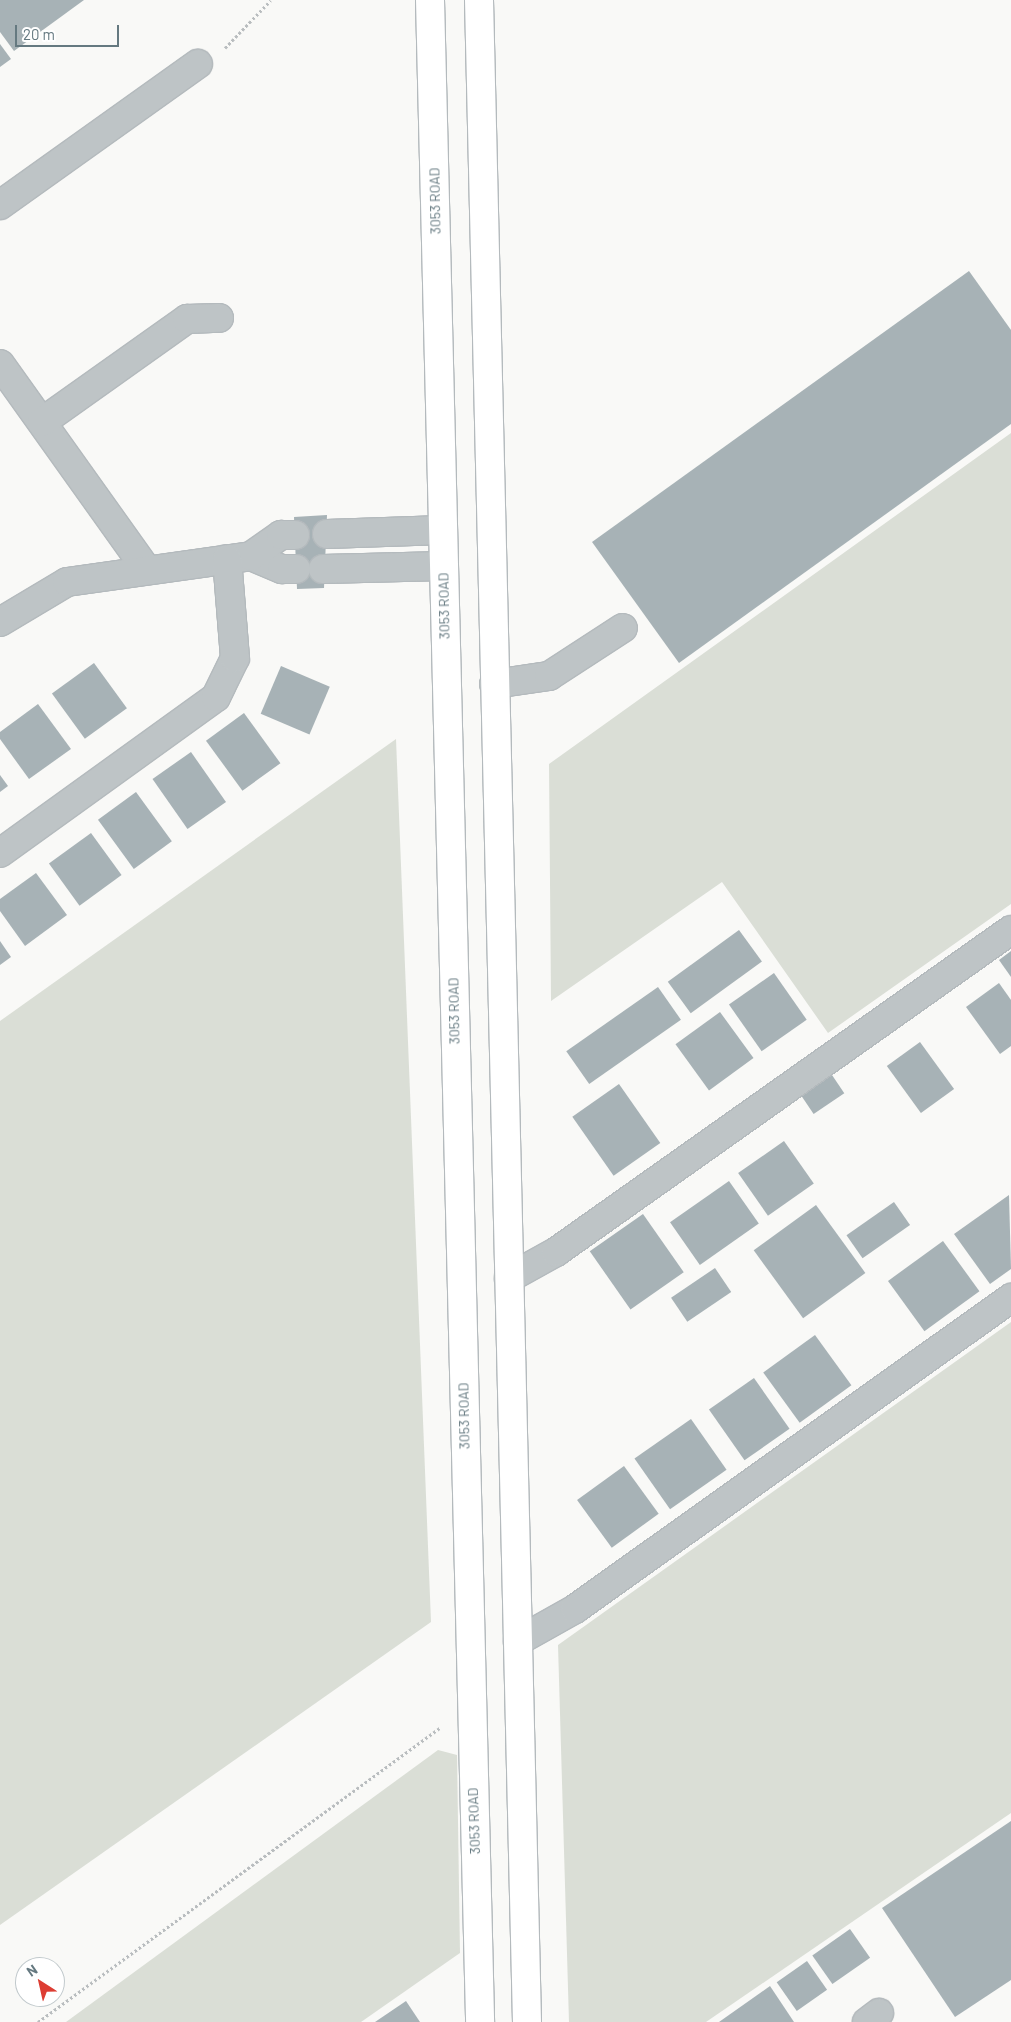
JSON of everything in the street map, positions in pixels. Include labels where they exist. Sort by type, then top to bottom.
[{"type":"main road","name":"3053 ROAD","points":[[430,0],[480,2022]]},
{"type":"main road","points":[[479,0],[527,2022]]},
{"type":"street","points":[[0,206],[198,64]]},
{"type":"street","points":[[42,422],[187,319],[219,318]]},
{"type":"street","points":[[0,364],[148,570]]},
{"type":"street","points":[[328,534],[443,530]]},
{"type":"street","points":[[0,622],[67,582],[239,558],[281,535],[295,535]]},
{"type":"street","points":[[239,558],[282,569],[296,569]]},
{"type":"street","points":[[0,853],[216,696],[235,658],[239,558]]},
{"type":"street","points":[[323,569],[444,566]]},
{"type":"street","points":[[494,684],[549,676],[623,628]]},
{"type":"street","points":[[509,1278],[556,1252],[1011,930]]},
{"type":"street","points":[[518,1641],[575,1609],[1011,1298]]},
{"type":"path","points":[[198,64],[226,48],[271,0]]},
{"type":"path","points":[[38,2022],[471,1705]]},
{"type":"shaded area","points":[[1011,433],[1011,904],[828,1033],[722,882],[551,1001],[549,764]]},
{"type":"shaded area","points":[[396,739],[431,1622],[0,1925],[0,1021]]},
{"type":"shaded area","points":[[1011,1322],[1011,1813],[706,2022],[569,2022],[558,1645]]},
{"type":"shaded area","points":[[438,1750],[457,1755],[460,1953],[361,2022],[66,2022]]},
{"type":"building","points":[[0,0],[84,0],[14,51],[0,32]]},
{"type":"building","points":[[0,44],[11,59],[0,67]]},
{"type":"building","points":[[969,271],[1011,330],[1011,424],[679,663],[592,542]]},
{"type":"building","points":[[327,515],[324,588],[297,589],[294,517]]},
{"type":"building","points":[[94,663],[127,708],[85,739],[52,694]]},
{"type":"building","points":[[281,666],[330,687],[309,735],[261,714]]},
{"type":"building","points":[[38,704],[71,749],[29,779],[0,739],[0,732]]},
{"type":"building","points":[[244,713],[280,763],[242,791],[206,741]]},
{"type":"building","points":[[191,752],[226,802],[187,829],[152,779]]},
{"type":"building","points":[[0,775],[8,786],[0,792]]},
{"type":"building","points":[[136,792],[172,841],[134,869],[98,820]]},
{"type":"building","points":[[91,833],[122,875],[79,906],[49,864]]},
{"type":"building","points":[[36,873],[67,915],[25,946],[0,911],[0,899]]},
{"type":"building","points":[[739,930],[762,962],[691,1013],[668,982]]},
{"type":"building","points":[[0,941],[11,957],[0,965]]},
{"type":"building","points":[[1011,951],[1011,977],[999,960]]},
{"type":"building","points":[[774,973],[807,1020],[762,1051],[729,1005]]},
{"type":"building","points":[[999,983],[1011,1000],[1011,1046],[1000,1054],[966,1007]]},
{"type":"building","points":[[658,987],[681,1020],[589,1084],[566,1051]]},
{"type":"building","points":[[720,1012],[754,1058],[709,1090],[676,1044]]},
{"type":"building","points":[[920,1042],[954,1089],[921,1113],[887,1066]]},
{"type":"building","points":[[832,1075],[844,1093],[814,1114],[801,1096]]},
{"type":"building","points":[[619,1084],[660,1143],[614,1176],[572,1117]]},
{"type":"building","points":[[784,1141],[814,1184],[768,1216],[738,1173]]},
{"type":"building","points":[[729,1181],[759,1224],[700,1265],[670,1222]]},
{"type":"building","points":[[1009,1195],[1011,1269],[990,1284],[954,1234]]},
{"type":"building","points":[[894,1202],[910,1225],[863,1258],[846,1235]]},
{"type":"building","points":[[816,1205],[865,1273],[803,1318],[754,1250]]},
{"type":"building","points":[[643,1214],[684,1272],[630,1309],[590,1251]]},
{"type":"building","points":[[943,1241],[979,1291],[924,1331],[888,1281]]},
{"type":"building","points":[[715,1268],[731,1292],[687,1322],[671,1298]]},
{"type":"building","points":[[815,1335],[851,1385],[800,1423],[763,1373]]},
{"type":"building","points":[[754,1378],[790,1429],[745,1460],[709,1410]]},
{"type":"building","points":[[691,1419],[727,1470],[670,1509],[634,1459]]},
{"type":"building","points":[[624,1466],[659,1514],[612,1548],[577,1500]]},
{"type":"building","points":[[1011,1821],[1011,1980],[955,2017],[882,1908]]},
{"type":"building","points":[[850,1929],[870,1958],[832,1984],[812,1955]]},
{"type":"building","points":[[807,1961],[827,1990],[797,2011],[777,1982]]},
{"type":"building","points":[[770,1986],[794,2022],[719,2022]]},
{"type":"building","points":[[406,2001],[420,2022],[375,2022]]}]
